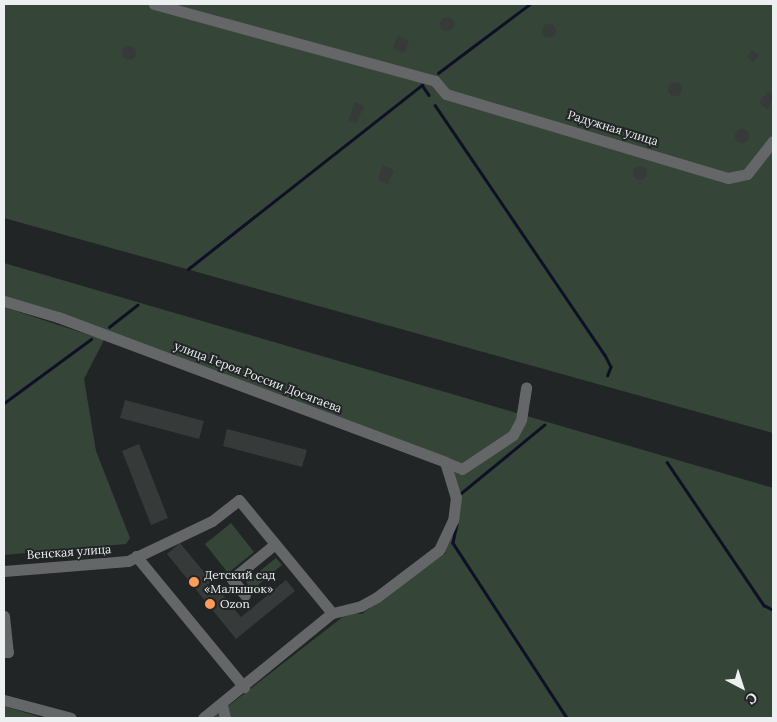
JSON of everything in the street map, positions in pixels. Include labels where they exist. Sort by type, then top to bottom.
[{"type":"street","name":"Радужная улица","points":[[154,4],[435,81],[446,94],[728,178],[747,174],[773,140]]},
{"type":"street","name":"улица Героя России Досягаева","points":[[4,301],[58,317],[462,469],[513,434],[521,420],[526,387]]},
{"type":"street","points":[[203,718],[225,703],[332,613],[361,606],[425,563],[439,550],[453,520],[456,497],[445,462]]},
{"type":"street","name":"Венская улица","points":[[4,570],[128,562],[136,556],[212,521],[239,500],[275,544]]},
{"type":"street","points":[[245,595],[232,579],[275,544],[332,613]]},
{"type":"street","points":[[136,556],[244,687]]},
{"type":"street","points":[[4,616],[8,652],[4,652]]},
{"type":"street","points":[[4,700],[71,718]]},
{"type":"street","points":[[225,703],[225,718]]},
{"type":"green space","points":[[4,4],[773,4],[773,433],[4,218]]},
{"type":"green space","points":[[4,263],[773,488],[773,718],[213,718],[349,612],[362,614],[446,553],[438,544],[451,518],[452,491],[447,476],[438,463],[4,302]]},
{"type":"green space","points":[[4,307],[104,340],[84,379],[96,451],[130,538],[126,544],[4,555]]},
{"type":"green space","points":[[231,523],[254,552],[228,573],[205,544]]},
{"type":"green space","points":[[276,558],[282,565],[252,590],[246,582]]},
{"type":"green space","points":[[4,706],[43,718],[4,718]]},
{"type":"building","points":[[444,17],[450,17],[454,24],[450,31],[444,31],[440,27],[440,21]]},
{"type":"building","points":[[546,24],[552,24],[556,31],[552,38],[546,38],[542,34],[542,28]]},
{"type":"building","points":[[398,36],[409,41],[404,53],[393,48]]},
{"type":"building","points":[[126,46],[132,46],[136,53],[132,60],[126,60],[122,56],[122,50]]},
{"type":"building","points":[[752,50],[759,55],[753,62],[747,57]]},
{"type":"building","points":[[672,82],[678,82],[682,89],[678,96],[672,96],[668,92],[668,86]]},
{"type":"building","points":[[768,91],[773,96],[768,110],[759,103]]},
{"type":"building","points":[[355,102],[364,106],[356,124],[348,121]]},
{"type":"building","points":[[739,129],[745,129],[749,136],[745,143],[739,143],[735,139],[735,133]]},
{"type":"building","points":[[383,165],[394,170],[388,184],[378,179]]},
{"type":"building","points":[[637,166],[643,166],[647,173],[643,180],[637,180],[633,176],[633,170]]},
{"type":"building","points":[[125,400],[204,421],[199,439],[120,418]]},
{"type":"building","points":[[227,429],[307,450],[302,467],[223,446]]},
{"type":"building","points":[[139,444],[168,518],[151,525],[122,451]]},
{"type":"building","points":[[180,543],[241,617],[286,580],[295,591],[236,639],[167,554]]},
{"type":"waterway","points":[[438,73],[530,4]]},
{"type":"waterway","points":[[188,269],[422,85],[429,95]]},
{"type":"waterway","points":[[435,105],[605,355],[611,367],[608,375]]},
{"type":"waterway","points":[[109,327],[137,305]]},
{"type":"waterway","points":[[4,403],[91,339]]},
{"type":"waterway","points":[[460,494],[544,425]]},
{"type":"waterway","points":[[667,462],[764,605],[773,610]]},
{"type":"waterway","points":[[457,524],[453,543],[567,718]]},
{"type":"place","name":"Детский сад «Малышок»","points":[[194,582]]},
{"type":"place","name":"Ozon","points":[[210,604]]}]
